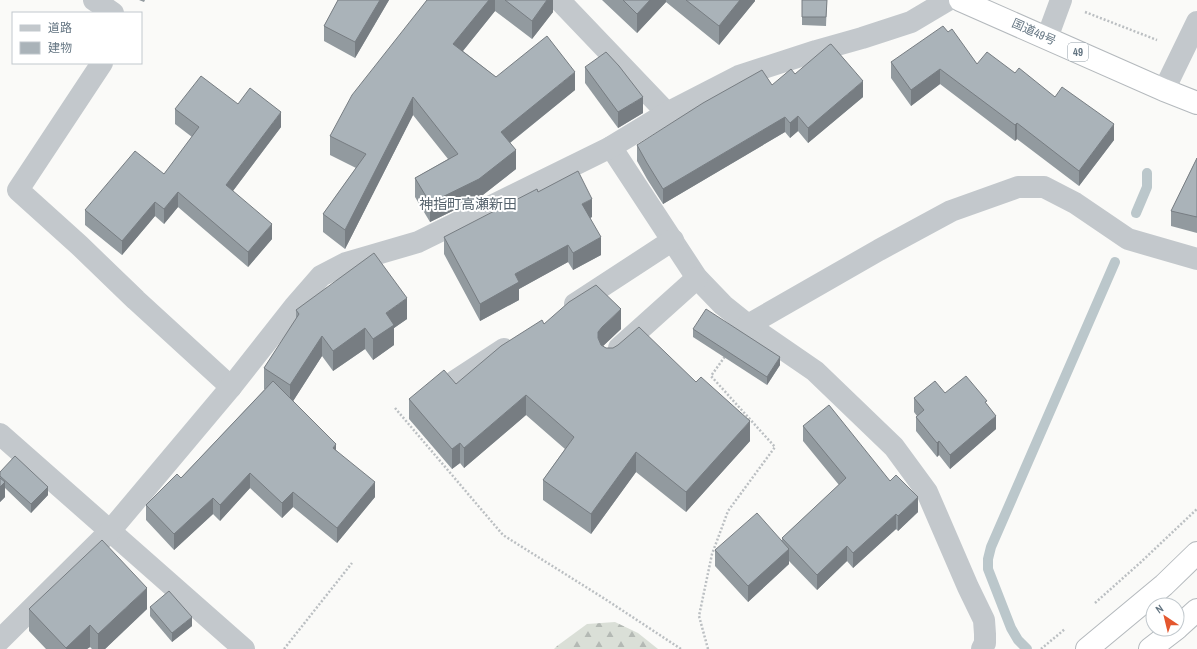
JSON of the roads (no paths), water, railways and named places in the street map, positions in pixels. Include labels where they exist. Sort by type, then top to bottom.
[{"type":"highway","name":"国道49号","points":[[960,0],[1164,90],[1197,103]]},
{"type":"highway","points":[[1087,649],[1164,585],[1197,553]]},
{"type":"highway","points":[[1185,620],[1197,610]]},
{"type":"highway","points":[[1150,649],[1165,637]]},
{"type":"street","points":[[94,0],[112,12]]},
{"type":"street","points":[[559,0],[667,114]]},
{"type":"street","points":[[0,640],[110,531],[231,387],[294,307],[321,276],[346,263],[418,242],[611,147],[667,114],[739,76],[911,22],[948,0]]},
{"type":"street","points":[[1047,38],[1061,0]]},
{"type":"street","points":[[1164,90],[1197,22]]},
{"type":"street","points":[[101,64],[18,190],[231,387]]},
{"type":"street","points":[[611,147],[698,278],[723,305],[748,325],[815,371],[894,447],[927,492],[984,620],[985,643],[982,649]]},
{"type":"street","points":[[748,325],[951,211],[1018,187],[1044,187],[1075,204],[1128,239],[1197,259]]},
{"type":"street","points":[[560,313],[673,240]]},
{"type":"street","points":[[610,356],[698,278]]},
{"type":"street","points":[[455,381],[521,338]]},
{"type":"street","points":[[0,434],[244,649]]},
{"type":"waterway","points":[[1136,213],[1147,187],[1147,173]]},
{"type":"waterway","points":[[1027,649],[1018,640],[1011,628],[988,569],[988,559],[991,547],[1115,262]]},
{"type":"district","name":"神指町高瀬新田","points":[[468,204]]}]
